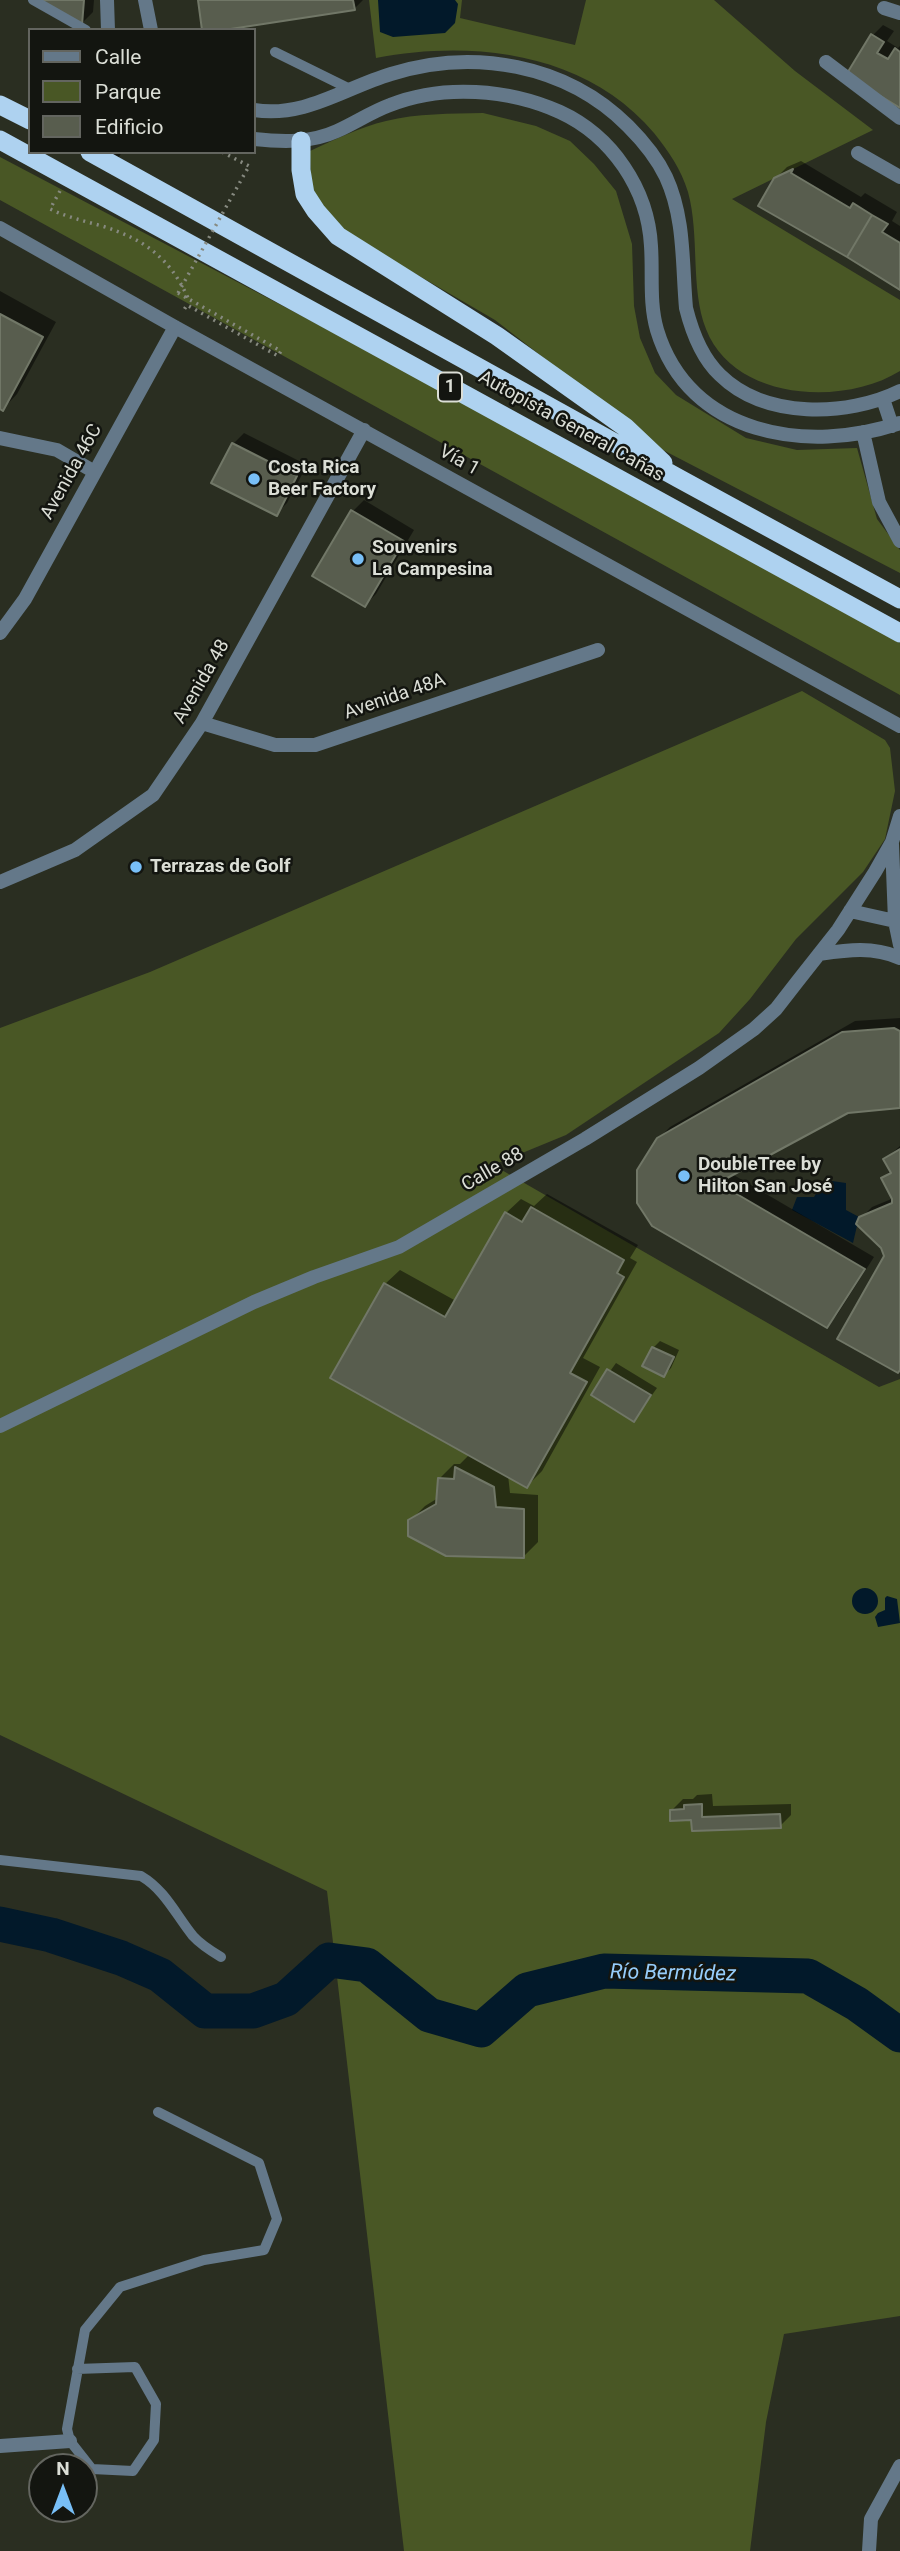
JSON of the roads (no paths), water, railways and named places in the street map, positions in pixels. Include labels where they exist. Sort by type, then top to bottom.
[{"type":"highway","points":[[0,105],[28,119]]},
{"type":"highway","name":"Autopista General Cañas","points":[[0,140],[900,633]]},
{"type":"highway","points":[[301,141],[301,170],[305,194],[324,222],[338,236],[480,324],[607,414],[645,444],[678,478]]},
{"type":"highway","name":"Autopista General Cañas","points":[[94,154],[900,599]]},
{"type":"street","points":[[107,0],[108,28]]},
{"type":"street","points":[[144,0],[151,28]]},
{"type":"street","points":[[884,8],[900,13]]},
{"type":"street","points":[[826,62],[900,118]]},
{"type":"street","points":[[256,110],[282,112],[303,108],[391,74],[416,68],[486,63],[514,66],[571,83],[607,108],[644,143],[665,175],[680,224],[686,308],[694,336],[712,366],[731,384],[765,401],[798,408],[842,409],[883,399],[900,391]]},
{"type":"street","points":[[256,139],[301,141],[335,132],[402,101],[443,93],[488,93],[559,112],[591,130],[625,169],[639,194],[649,226],[654,318],[662,345],[687,386],[718,411],[755,428],[800,437],[846,435],[896,424],[883,399]]},
{"type":"street","points":[[591,130],[607,108]]},
{"type":"street","points":[[858,153],[900,177]]},
{"type":"street","name":"Vía 1","points":[[0,229],[900,726]]},
{"type":"street","name":"Avenida 46C","points":[[0,634],[25,599],[93,471],[175,327]]},
{"type":"street","points":[[842,409],[846,435]]},
{"type":"street","name":"Avenida 48","points":[[0,883],[75,850],[153,795],[202,723],[364,430]]},
{"type":"street","points":[[863,432],[879,502],[900,541]]},
{"type":"street","points":[[0,438],[57,450],[93,471]]},
{"type":"street","name":"Avenida 48A","points":[[202,723],[275,745],[315,745],[598,649]]},
{"type":"street","name":"Calle 88","points":[[0,1426],[254,1302],[399,1247],[585,1139],[699,1068],[754,1029],[776,1009],[850,911],[892,842],[900,816]]},
{"type":"street","points":[[892,842],[895,921],[900,945]]},
{"type":"street","points":[[850,911],[895,921]]},
{"type":"street","points":[[819,954],[855,949],[876,951],[900,958]]},
{"type":"street","points":[[0,2446],[70,2441]]},
{"type":"street","points":[[869,2551],[870,2519],[900,2466]]},
{"type":"lane","points":[[33,0],[82,28]]},
{"type":"lane","points":[[275,52],[352,89]]},
{"type":"lane","points":[[0,1860],[141,1876],[154,1883],[195,1938],[221,1957]]},
{"type":"lane","points":[[78,2369],[135,2367],[156,2404],[154,2441],[133,2471],[93,2469],[70,2441],[67,2429],[85,2330],[120,2287],[204,2260],[264,2250],[277,2218],[259,2164],[158,2112]]},
{"type":"water","points":[[378,0],[455,0],[458,4],[455,23],[445,33],[393,37],[380,32]]},
{"type":"water","points":[[825,1180],[846,1183],[846,1210],[859,1217],[853,1243],[792,1210],[797,1197],[814,1197]]},
{"type":"water","points":[[865,1588],[874,1592],[878,1601],[874,1610],[865,1614],[856,1610],[852,1601],[856,1592]]},
{"type":"water","points":[[887,1596],[897,1599],[900,1623],[878,1627],[875,1617],[885,1610]]},
{"type":"waterway","name":"Río Bermúdez","points":[[0,1924],[51,1935],[121,1958],[160,1975],[205,2011],[253,2011],[286,1999],[329,1960],[367,1965],[429,2015],[481,2030],[527,1990],[604,1971],[808,1976],[857,2004],[900,2035]]},
{"type":"place","name":"Costa Rica Beer Factory","points":[[254,479]]},
{"type":"place","name":"Souvenirs La Campesina","points":[[358,559]]},
{"type":"place","name":"Terrazas de Golf","points":[[136,867]]},
{"type":"place","name":"DoubleTree by Hilton San José","points":[[684,1176]]}]
